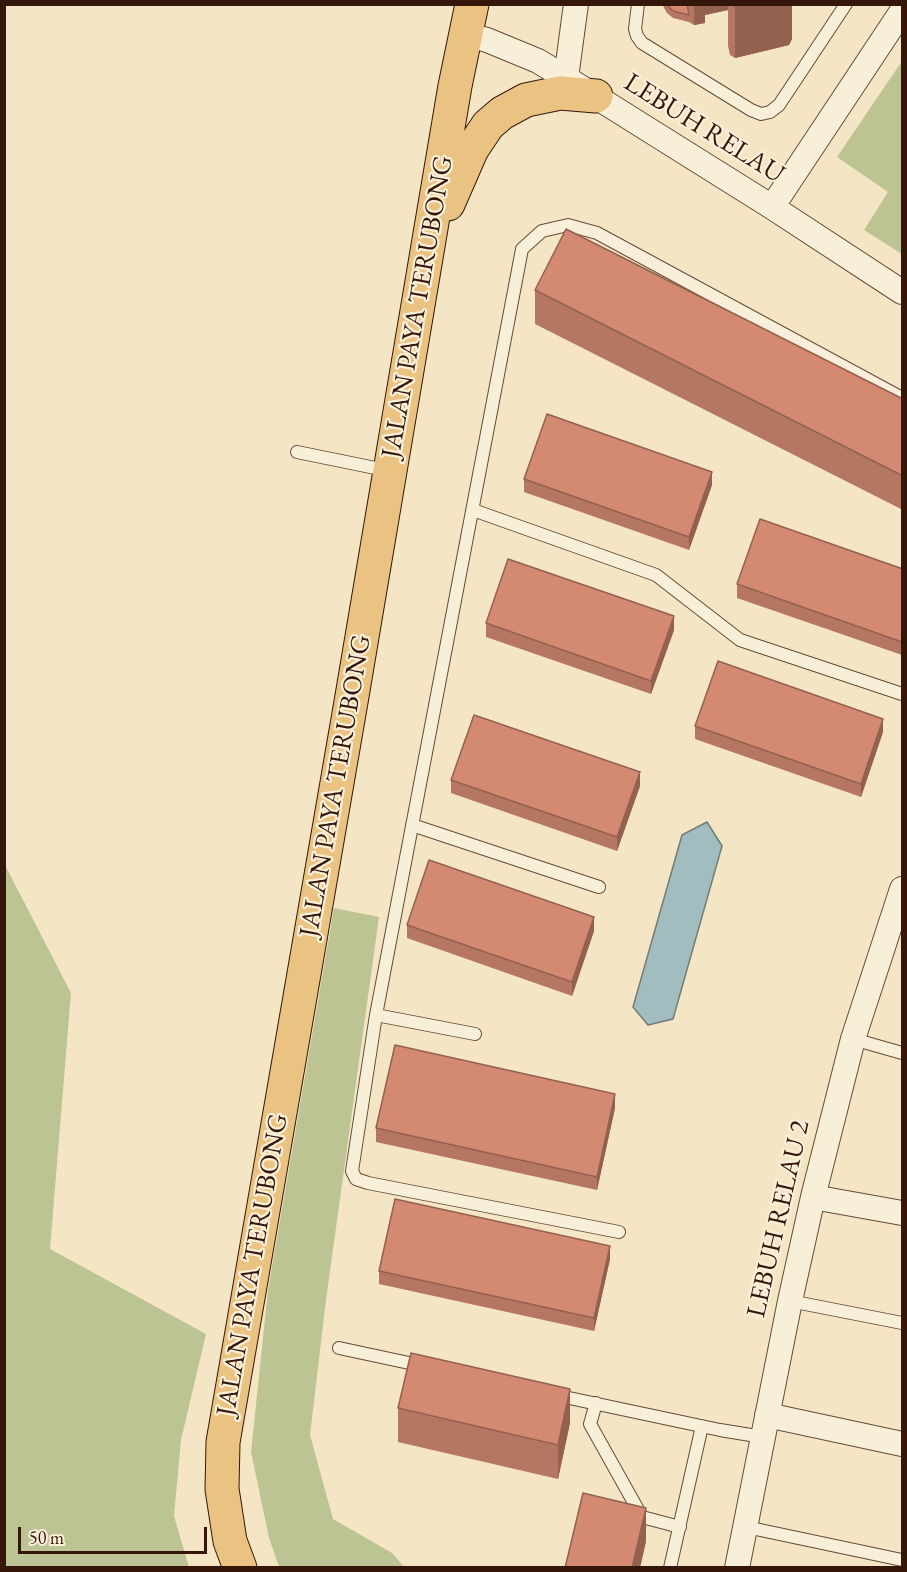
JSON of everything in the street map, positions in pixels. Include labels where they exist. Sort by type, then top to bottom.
[{"type":"main road","name":"JALAN PAYA TERUBONG","points":[[240,1568],[230,1541],[222,1489],[223,1442],[468,19]]},
{"type":"main road","points":[[427,255],[472,149],[488,126],[502,113],[526,100],[560,93],[596,96]]},
{"type":"street","points":[[566,78],[576,4]]},
{"type":"street","points":[[772,207],[903,11]]},
{"type":"street","name":"LEBUH RELAU","points":[[468,19],[487,40],[528,57],[596,96],[903,292]]},
{"type":"street","name":"LEBUH RELAU 2","points":[[737,1568],[813,1197],[853,1039],[903,889]]},
{"type":"street","points":[[813,1197],[903,1213]]},
{"type":"street","points":[[765,1426],[903,1444]]},
{"type":"lane","points":[[638,4],[635,28],[636,36],[642,43],[761,114],[770,112],[779,105],[846,4]]},
{"type":"lane","points":[[619,1232],[368,1183],[356,1179],[352,1171],[376,1015],[522,249],[542,231],[568,225],[597,233],[903,398]]},
{"type":"lane","points":[[297,452],[390,471]]},
{"type":"lane","points":[[473,510],[656,576],[740,640],[903,694]]},
{"type":"lane","points":[[412,825],[599,887]]},
{"type":"lane","points":[[376,1015],[474,1034]]},
{"type":"lane","points":[[853,1039],[903,1053]]},
{"type":"lane","points":[[790,1301],[903,1323]]},
{"type":"lane","points":[[339,1348],[433,1368]]},
{"type":"lane","points":[[537,1391],[702,1426],[765,1426]]},
{"type":"lane","points":[[596,1403],[590,1424],[642,1517],[680,1527]]},
{"type":"lane","points":[[670,1568],[702,1426]]},
{"type":"lane","points":[[746,1527],[903,1560]]},
{"type":"green space","points":[[902,61],[902,254],[864,230],[888,192],[837,157]]},
{"type":"green space","points":[[4,863],[71,993],[50,1249],[206,1334],[181,1440],[174,1516],[189,1567],[5,1567]]},
{"type":"green space","points":[[334,908],[379,917],[326,1300],[310,1435],[333,1519],[392,1553],[404,1567],[279,1567],[269,1538],[251,1452],[268,1290]]},
{"type":"water","points":[[707,822],[722,846],[673,1019],[648,1025],[633,1007],[682,835]]},
{"type":"building","points":[[666,4],[687,4],[689,15],[673,11]]},
{"type":"building","points":[[566,229],[903,399],[903,476],[535,290]]},
{"type":"building","points":[[547,414],[712,472],[689,537],[524,479]]},
{"type":"building","points":[[760,519],[903,569],[902,642],[737,584]]},
{"type":"building","points":[[508,559],[674,616],[651,681],[486,623]]},
{"type":"building","points":[[718,661],[883,719],[861,784],[695,726]]},
{"type":"building","points":[[474,715],[640,772],[617,837],[451,780]]},
{"type":"building","points":[[429,860],[594,917],[572,982],[407,925]]},
{"type":"building","points":[[395,1045],[615,1094],[597,1177],[376,1128]]},
{"type":"building","points":[[395,1199],[610,1246],[594,1318],[379,1271]]},
{"type":"building","points":[[411,1353],[570,1389],[558,1445],[398,1408]]},
{"type":"building","points":[[583,1493],[646,1508],[632,1568],[565,1568]]}]
